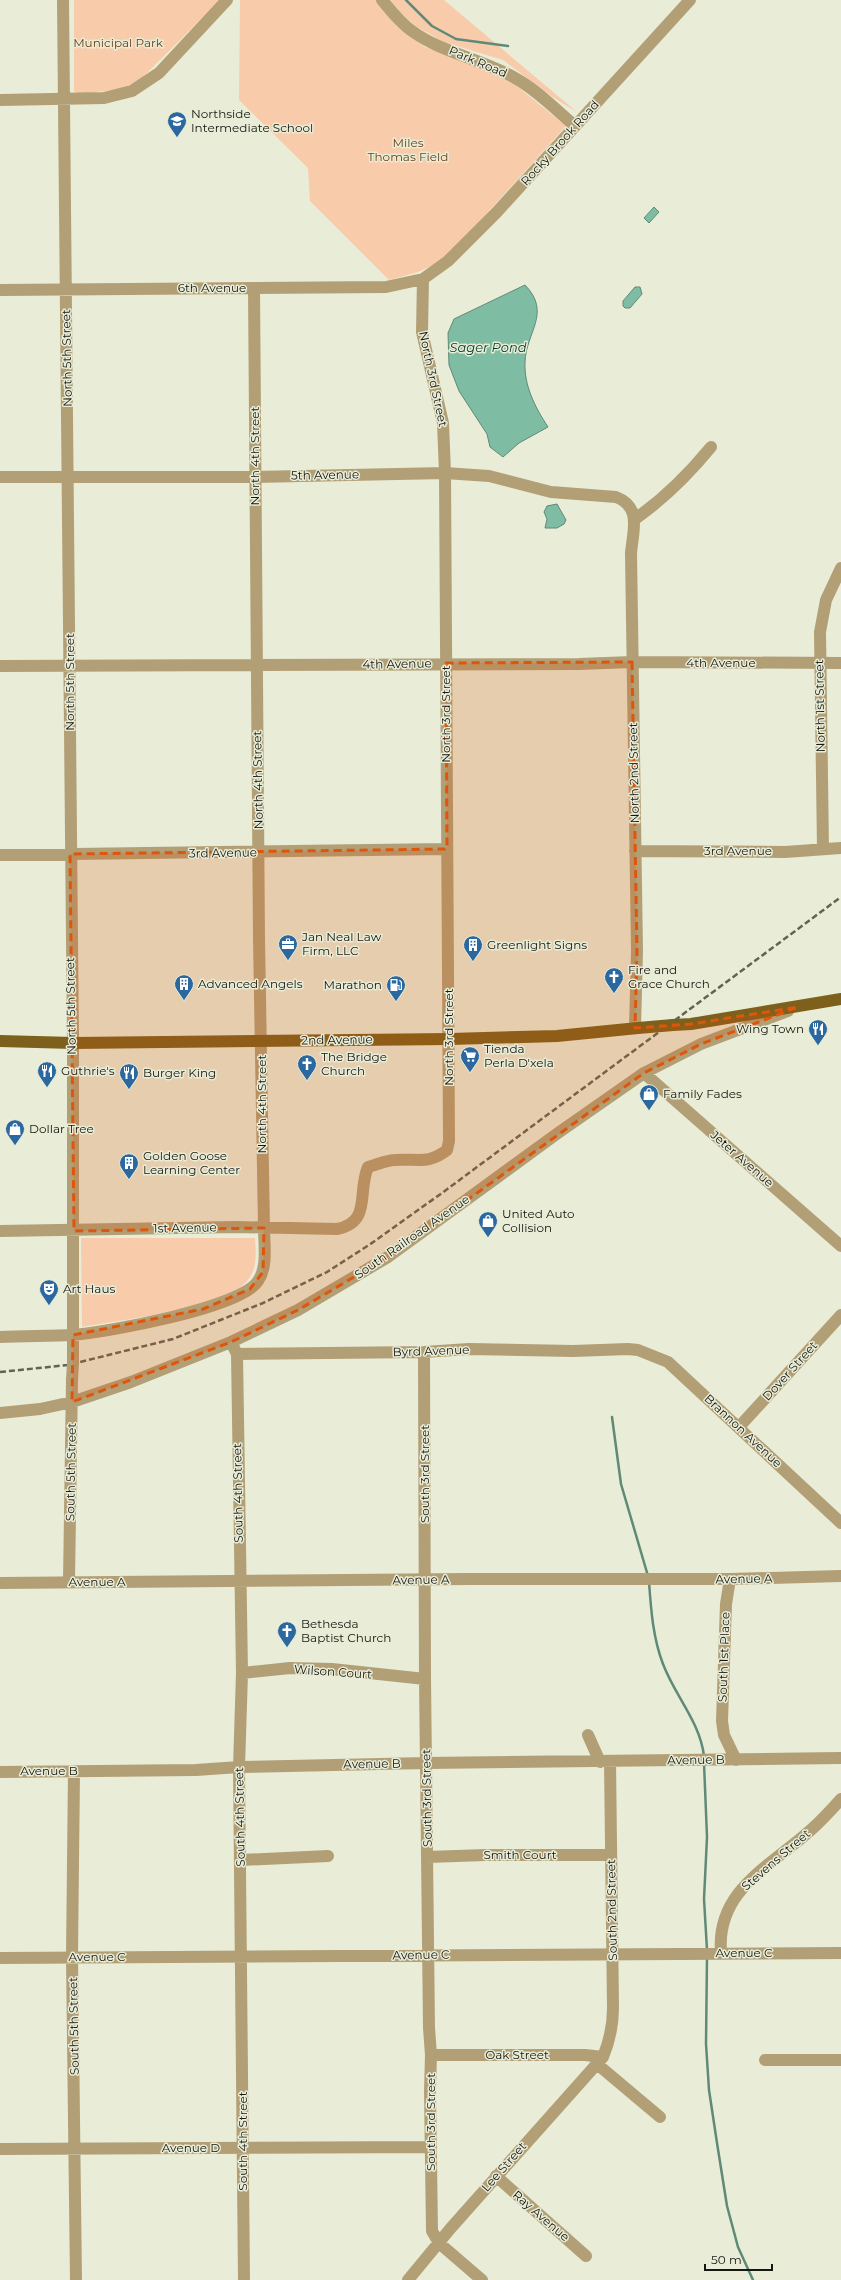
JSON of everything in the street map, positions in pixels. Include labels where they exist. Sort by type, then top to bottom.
[{"type":"main road","name":"2nd Avenue","points":[[0,1041],[72,1043],[450,1039],[557,1036],[691,1024],[841,999]]},
{"type":"street","name":"North 5th Street","points":[[63,0],[70,666],[70,854],[74,1231],[73,1363]]},
{"type":"street","points":[[0,100],[65,99],[116,96],[141,86],[159,73],[227,0]]},
{"type":"street","name":"Park Road","points":[[382,0],[400,22],[412,32],[430,43],[489,65],[516,78],[575,126]]},
{"type":"street","name":"Rocky Brook Road","points":[[423,279],[459,251],[690,0]]},
{"type":"street","name":"6th Avenue","points":[[0,290],[386,287],[423,279]]},
{"type":"street","name":"North 3rd Street","points":[[361,1210],[363,1178],[368,1167],[394,1160],[416,1161],[437,1158],[448,1150],[449,1141],[450,1039],[447,849],[445,473],[443,423],[422,332],[423,279]]},
{"type":"street","name":"North 4th Street","points":[[73,1338],[203,1309],[250,1289],[258,1282],[263,1272],[264,1228],[254,477],[254,288]]},
{"type":"street","points":[[634,519],[661,500],[684,479],[711,447]]},
{"type":"street","name":"5th Avenue","points":[[0,476],[254,477],[445,473],[489,476],[551,492],[616,497],[626,501],[632,508],[634,519]]},
{"type":"street","name":"North 2nd Street","points":[[634,519],[631,553],[637,951],[636,1028]]},
{"type":"street","name":"North 1st Street","points":[[823,849],[822,684],[819,662],[820,632],[826,600],[841,568]]},
{"type":"street","name":"4th Avenue","points":[[0,666],[579,664],[632,662],[819,662],[841,664]]},
{"type":"street","name":"3rd Avenue","points":[[635,851],[785,852],[841,848]]},
{"type":"street","name":"3rd Avenue","points":[[0,854],[447,849]]},
{"type":"street","name":"South Railroad Avenue","points":[[0,1413],[40,1409],[72,1402],[131,1382],[231,1342],[298,1310],[388,1257],[558,1133],[644,1073],[701,1044],[798,1007]]},
{"type":"street","name":"Jeter Avenue","points":[[644,1073],[841,1246]]},
{"type":"street","name":"1st Avenue","points":[[0,1231],[264,1228],[337,1229],[348,1227],[357,1220],[361,1210]]},
{"type":"street","name":"Dover Street","points":[[739,1427],[841,1315]]},
{"type":"street","points":[[0,1337],[73,1338]]},
{"type":"street","points":[[231,1342],[237,1354]]},
{"type":"street","name":"Byrd Avenue","points":[[237,1354],[424,1352],[469,1349],[638,1350]]},
{"type":"street","name":"Brannon Avenue","points":[[638,1350],[668,1362],[841,1523]]},
{"type":"street","name":"South 3rd Street","points":[[424,1352],[425,1679],[429,2028],[431,2056],[432,2231],[438,2243]]},
{"type":"street","name":"South 4th Street","points":[[237,1354],[239,1582],[242,1673],[239,1767],[244,2280]]},
{"type":"street","name":"South 5th Street","points":[[69,1582],[73,1363]]},
{"type":"street","name":"Avenue A","points":[[0,1583],[730,1579],[841,1576]]},
{"type":"street","name":"South 1st Place","points":[[720,1760],[724,1735],[722,1710],[726,1604],[730,1579]]},
{"type":"street","name":"Wilson Court","points":[[242,1673],[290,1668],[332,1669],[425,1679]]},
{"type":"street","name":"South 2nd Street","points":[[588,1735],[605,1762],[611,1855],[612,2030],[600,2060]]},
{"type":"street","name":"South 1st Place","points":[[724,1735],[736,1760]]},
{"type":"street","name":"Avenue B","points":[[0,1772],[196,1770],[239,1767],[426,1763],[841,1758]]},
{"type":"street","name":"South 5th Street","points":[[74,1772],[72,1957],[76,2148],[76,2280]]},
{"type":"street","name":"Stevens Street","points":[[721,1952],[721,1925],[729,1906],[741,1889],[813,1828],[841,1799]]},
{"type":"street","name":"Smith Court","points":[[428,1857],[484,1854],[611,1855]]},
{"type":"street","points":[[241,1860],[328,1856]]},
{"type":"street","name":"Avenue C","points":[[0,1958],[721,1952],[841,1953]]},
{"type":"street","name":"Oak Street","points":[[431,2056],[585,2055],[600,2060]]},
{"type":"street","points":[[600,2060],[660,2117]]},
{"type":"street","name":"Lee Street","points":[[408,2280],[496,2176],[600,2060]]},
{"type":"street","points":[[765,2060],[841,2060]]},
{"type":"street","name":"Avenue D","points":[[0,2149],[431,2147]]},
{"type":"street","name":"Ray Avenue","points":[[496,2176],[586,2256]]},
{"type":"street","points":[[438,2243],[482,2280]]},
{"type":"highlighted area","points":[[632,662],[637,951],[635,1028],[691,1024],[798,1007],[701,1044],[644,1073],[388,1257],[298,1310],[231,1342],[72,1402],[73,1335],[203,1309],[250,1289],[263,1272],[264,1228],[74,1231],[70,854],[447,849],[446,663]]},
{"type":"green space","name":"Municipal Park","points":[[74,0],[220,0],[135,85],[122,89],[78,94],[74,91]]},
{"type":"green space","name":"Miles Thomas Field","points":[[240,0],[376,0],[397,27],[425,47],[466,62],[513,83],[566,126],[460,243],[440,262],[418,272],[389,280],[310,201],[308,168],[239,100]]},
{"type":"green space","points":[[390,0],[444,0],[577,112],[551,96],[503,60],[444,42],[417,27],[399,12]]},
{"type":"green space","points":[[81,1238],[255,1238],[255,1262],[252,1274],[244,1284],[231,1293],[213,1300],[168,1312],[82,1327]]},
{"type":"water","points":[[654,207],[659,212],[649,223],[644,218]]},
{"type":"water","name":"Sager Pond","points":[[525,285],[533,295],[537,305],[536,323],[526,351],[526,379],[531,396],[548,427],[519,443],[503,457],[490,447],[487,434],[459,391],[449,365],[448,333],[454,319]]},
{"type":"water","points":[[635,287],[640,287],[642,294],[630,308],[625,308],[623,306],[623,301]]},
{"type":"water","points":[[557,504],[566,520],[564,524],[557,528],[545,528],[547,519],[544,512],[547,506]]},
{"type":"waterway","points":[[406,0],[432,26],[456,39],[508,46]]},
{"type":"waterway","points":[[612,1417],[621,1484],[648,1576]]},
{"type":"waterway","points":[[649,1582],[653,1624],[663,1664],[698,1732],[704,1756]]},
{"type":"waterway","points":[[704,1763],[707,1837],[704,1899],[707,1950]]},
{"type":"waterway","points":[[707,1957],[706,2044],[709,2090],[727,2206],[738,2247],[753,2280]]},
{"type":"railway","points":[[0,1372],[68,1365],[173,1339],[263,1303],[327,1272],[369,1245],[442,1193],[841,897]]},
{"type":"place","name":"Northside Intermediate School","points":[[177,138]]},
{"type":"place","name":"Jan Neal Law Firm, LLC","points":[[288,961]]},
{"type":"place","name":"Greenlight Signs","points":[[473,962]]},
{"type":"place","name":"Fire and Grace Church","points":[[614,994]]},
{"type":"place","name":"Advanced Angels","points":[[184,1001]]},
{"type":"place","name":"Marathon","points":[[396,1002]]},
{"type":"place","name":"Wing Town","points":[[818,1046]]},
{"type":"place","name":"Tienda Perla D'xela","points":[[470,1073]]},
{"type":"place","name":"The Bridge Church","points":[[307,1081]]},
{"type":"place","name":"Guthrie's","points":[[47,1088]]},
{"type":"place","name":"Burger King","points":[[129,1090]]},
{"type":"place","name":"Family Fades","points":[[649,1111]]},
{"type":"place","name":"Dollar Tree","points":[[15,1146]]},
{"type":"place","name":"Golden Goose Learning Center","points":[[129,1180]]},
{"type":"place","name":"United Auto Collision","points":[[488,1238]]},
{"type":"place","name":"Art Haus","points":[[49,1306]]},
{"type":"place","name":"Bethesda Baptist Church","points":[[287,1648]]}]
